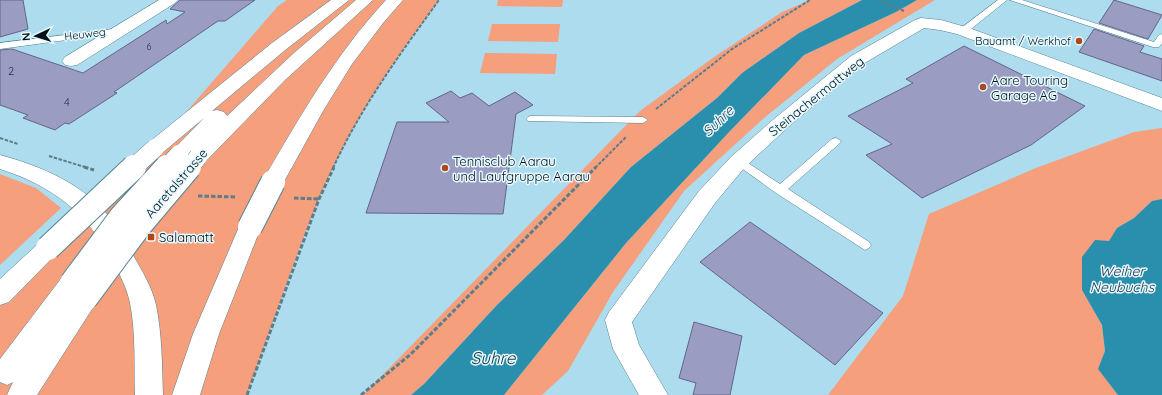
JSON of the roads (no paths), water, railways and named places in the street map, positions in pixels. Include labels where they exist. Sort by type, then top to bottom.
[{"type":"main road","name":"Heuweg","points":[[71,61],[170,0]]},
{"type":"main road","points":[[0,295],[92,205],[155,148],[278,47],[341,0]]},
{"type":"main road","name":"Aaretalstrasse","points":[[4,377],[78,291],[140,225],[188,155],[244,90],[348,0]]},
{"type":"main road","name":"Aaretalstrasse","points":[[188,155],[365,0]]},
{"type":"main road","points":[[186,395],[206,334],[250,227],[273,182],[309,118],[333,80],[372,26],[395,0]]},
{"type":"main road","name":"Steinachermattweg","points":[[654,395],[627,349],[618,320],[707,197],[738,162],[781,122],[857,60],[921,23],[941,25],[963,32],[1162,104]]},
{"type":"main road","points":[[0,162],[33,174],[60,188],[83,204],[102,224],[114,242],[131,272],[144,308],[149,395]]},
{"type":"main road","name":"Aaretalstrasse","points":[[21,395],[78,291]]},
{"type":"lane","points":[[963,32],[1003,0]]},
{"type":"lane","points":[[1014,0],[1156,45],[1162,37]]},
{"type":"lane","name":"Heuweg","points":[[0,46],[122,30]]},
{"type":"lane","points":[[531,119],[643,120]]},
{"type":"lane","points":[[780,190],[836,141]]},
{"type":"lane","points":[[738,162],[865,245]]},
{"type":"water","name":"Suhre","points":[[862,0],[917,0],[896,12],[804,55],[730,131],[626,243],[504,395],[411,395],[424,384],[497,305],[564,240],[631,167],[717,98],[742,73],[799,33]]},
{"type":"water","name":"Weiher Neubuchs","points":[[1162,199],[1162,395],[1118,395],[1098,369],[1105,351],[1102,325],[1082,290],[1082,257],[1095,240],[1109,241],[1117,228],[1134,218],[1152,201]]},
{"type":"place","name":"Bauamt / Werkhof","points":[[1079,41]]},
{"type":"place","name":"Aare Touring Garage AG","points":[[983,87]]},
{"type":"place","name":"Tennisclub Aarau und Laufgruppe Aarau","points":[[445,168]]},
{"type":"place","name":"Salamatt","points":[[151,237]]}]
